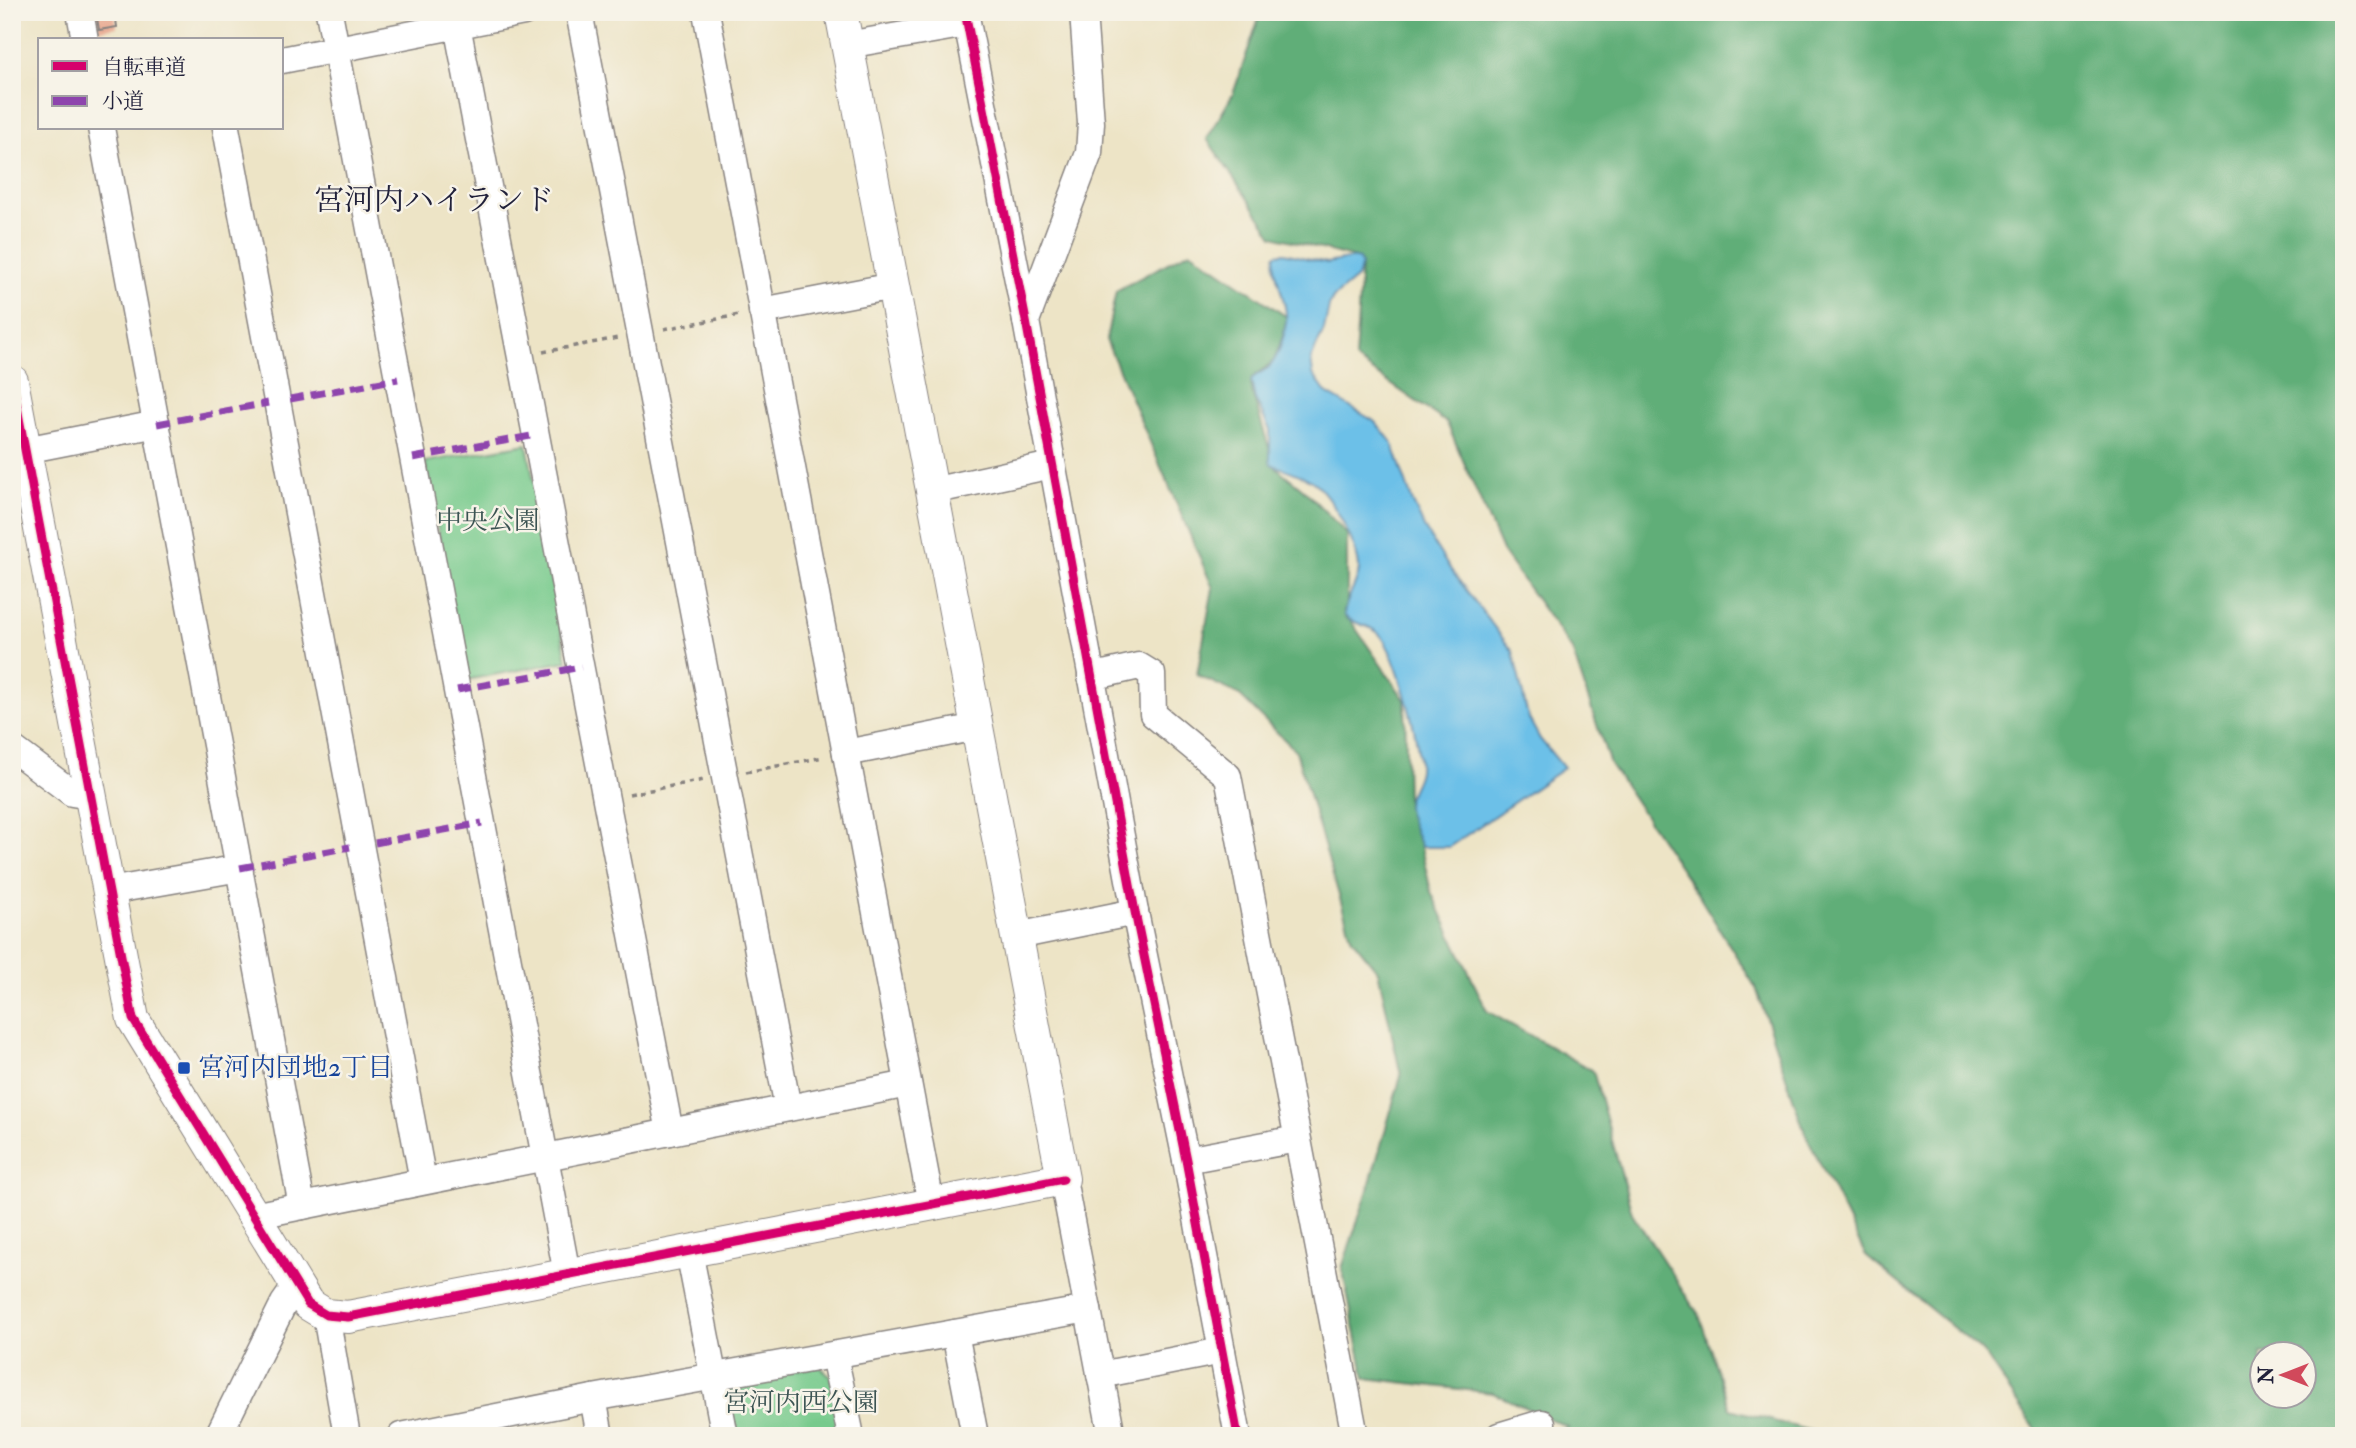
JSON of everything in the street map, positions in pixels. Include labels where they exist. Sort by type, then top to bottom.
[{"type":"street","points":[[80,12],[85,38]]},
{"type":"street","points":[[329,12],[568,1275]]},
{"type":"street","points":[[284,60],[524,12]]},
{"type":"street","points":[[579,12],[788,1108]]},
{"type":"street","points":[[706,12],[931,1205]]},
{"type":"street","points":[[841,12],[1112,1436]]},
{"type":"street","points":[[1026,321],[1089,153],[1091,123],[1083,12]]},
{"type":"street","points":[[847,45],[966,18],[1026,321],[1135,912],[1186,1160],[1238,1436]]},
{"type":"street","points":[[457,25],[670,1132]]},
{"type":"street","points":[[101,130],[302,1206]]},
{"type":"street","points":[[226,130],[423,1181]]},
{"type":"street","points":[[762,311],[893,286]]},
{"type":"street","points":[[12,381],[133,1019],[308,1304],[326,1315],[348,1317],[1063,1179]]},
{"type":"street","points":[[25,450],[157,424]]},
{"type":"street","points":[[932,491],[1052,465]]},
{"type":"street","points":[[1091,677],[1139,666],[1152,674],[1153,714],[1228,776],[1355,1436]]},
{"type":"street","points":[[846,753],[977,727]]},
{"type":"street","points":[[12,748],[72,793],[91,796]]},
{"type":"street","points":[[109,891],[240,868]]},
{"type":"street","points":[[1017,936],[1135,912]]},
{"type":"street","points":[[253,1216],[908,1084]]},
{"type":"street","points":[[1186,1160],[1297,1139]]},
{"type":"street","points":[[689,1251],[724,1436]]},
{"type":"street","points":[[218,1436],[284,1303],[296,1286]]},
{"type":"street","points":[[401,1436],[473,1429],[593,1398],[1088,1309]]},
{"type":"street","points":[[326,1315],[347,1436]]},
{"type":"street","points":[[955,1333],[975,1436]]},
{"type":"street","points":[[1100,1375],[1222,1351]]},
{"type":"street","points":[[834,1355],[851,1436]]},
{"type":"street","points":[[593,1398],[600,1436]]},
{"type":"street","points":[[1499,1436],[1542,1423]]},
{"type":"green space","points":[[1261,12],[2344,12],[2344,1436],[2040,1436],[1984,1353],[1866,1256],[1805,1133],[1756,988],[1699,896],[1610,764],[1572,650],[1502,551],[1447,423],[1355,359],[1361,265],[1359,259],[1273,236],[1207,139],[1233,94]]},
{"type":"green space","points":[[1190,251],[1287,317],[1274,361],[1252,378],[1251,389],[1272,464],[1304,490],[1347,534],[1346,618],[1405,700],[1407,806],[1421,847],[1431,892],[1487,1011],[1593,1071],[1632,1213],[1699,1315],[1730,1409],[1815,1432],[1817,1436],[1550,1436],[1568,1427],[1493,1393],[1365,1378],[1342,1268],[1401,1076],[1378,971],[1352,939],[1296,751],[1238,694],[1197,675],[1213,588],[1106,340],[1116,291]]},
{"type":"green space","name":"中央公園","points":[[527,444],[567,661],[466,680],[425,462]]},
{"type":"green space","name":"宮河内西公園","points":[[819,1366],[831,1376],[842,1436],[735,1436],[727,1393],[737,1380]]},
{"type":"water","points":[[1284,253],[1327,263],[1359,259],[1361,265],[1357,278],[1333,298],[1329,306],[1324,330],[1311,359],[1313,374],[1326,393],[1374,421],[1392,442],[1413,503],[1426,531],[1448,566],[1513,652],[1528,717],[1540,739],[1564,768],[1449,847],[1421,847],[1409,815],[1407,802],[1419,770],[1416,741],[1407,701],[1387,646],[1377,632],[1344,615],[1359,568],[1344,524],[1317,485],[1271,464],[1270,430],[1255,399],[1251,381],[1272,364],[1284,335],[1285,305],[1275,260],[1276,254]]},
{"type":"building","points":[[96,12],[115,12],[117,27],[99,30]]},
{"type":"marked path","points":[[290,399],[398,379]]},
{"type":"marked path","points":[[157,424],[268,403]]},
{"type":"marked path","points":[[413,458],[536,435]]},
{"type":"marked path","points":[[457,690],[581,667]]},
{"type":"marked path","points":[[375,843],[482,823]]},
{"type":"marked path","points":[[240,868],[350,847]]},
{"type":"cycle path","points":[[965,12],[1026,321],[1135,912],[1186,1160],[1238,1436]]},
{"type":"cycle path","points":[[12,381],[133,1019],[308,1304],[326,1315],[348,1317],[1063,1179]]},
{"type":"place","name":"宮河内団地2丁目","points":[[184,1068]]},
{"type":"district","name":"宮河内ハイランド","points":[[434,200]]}]
